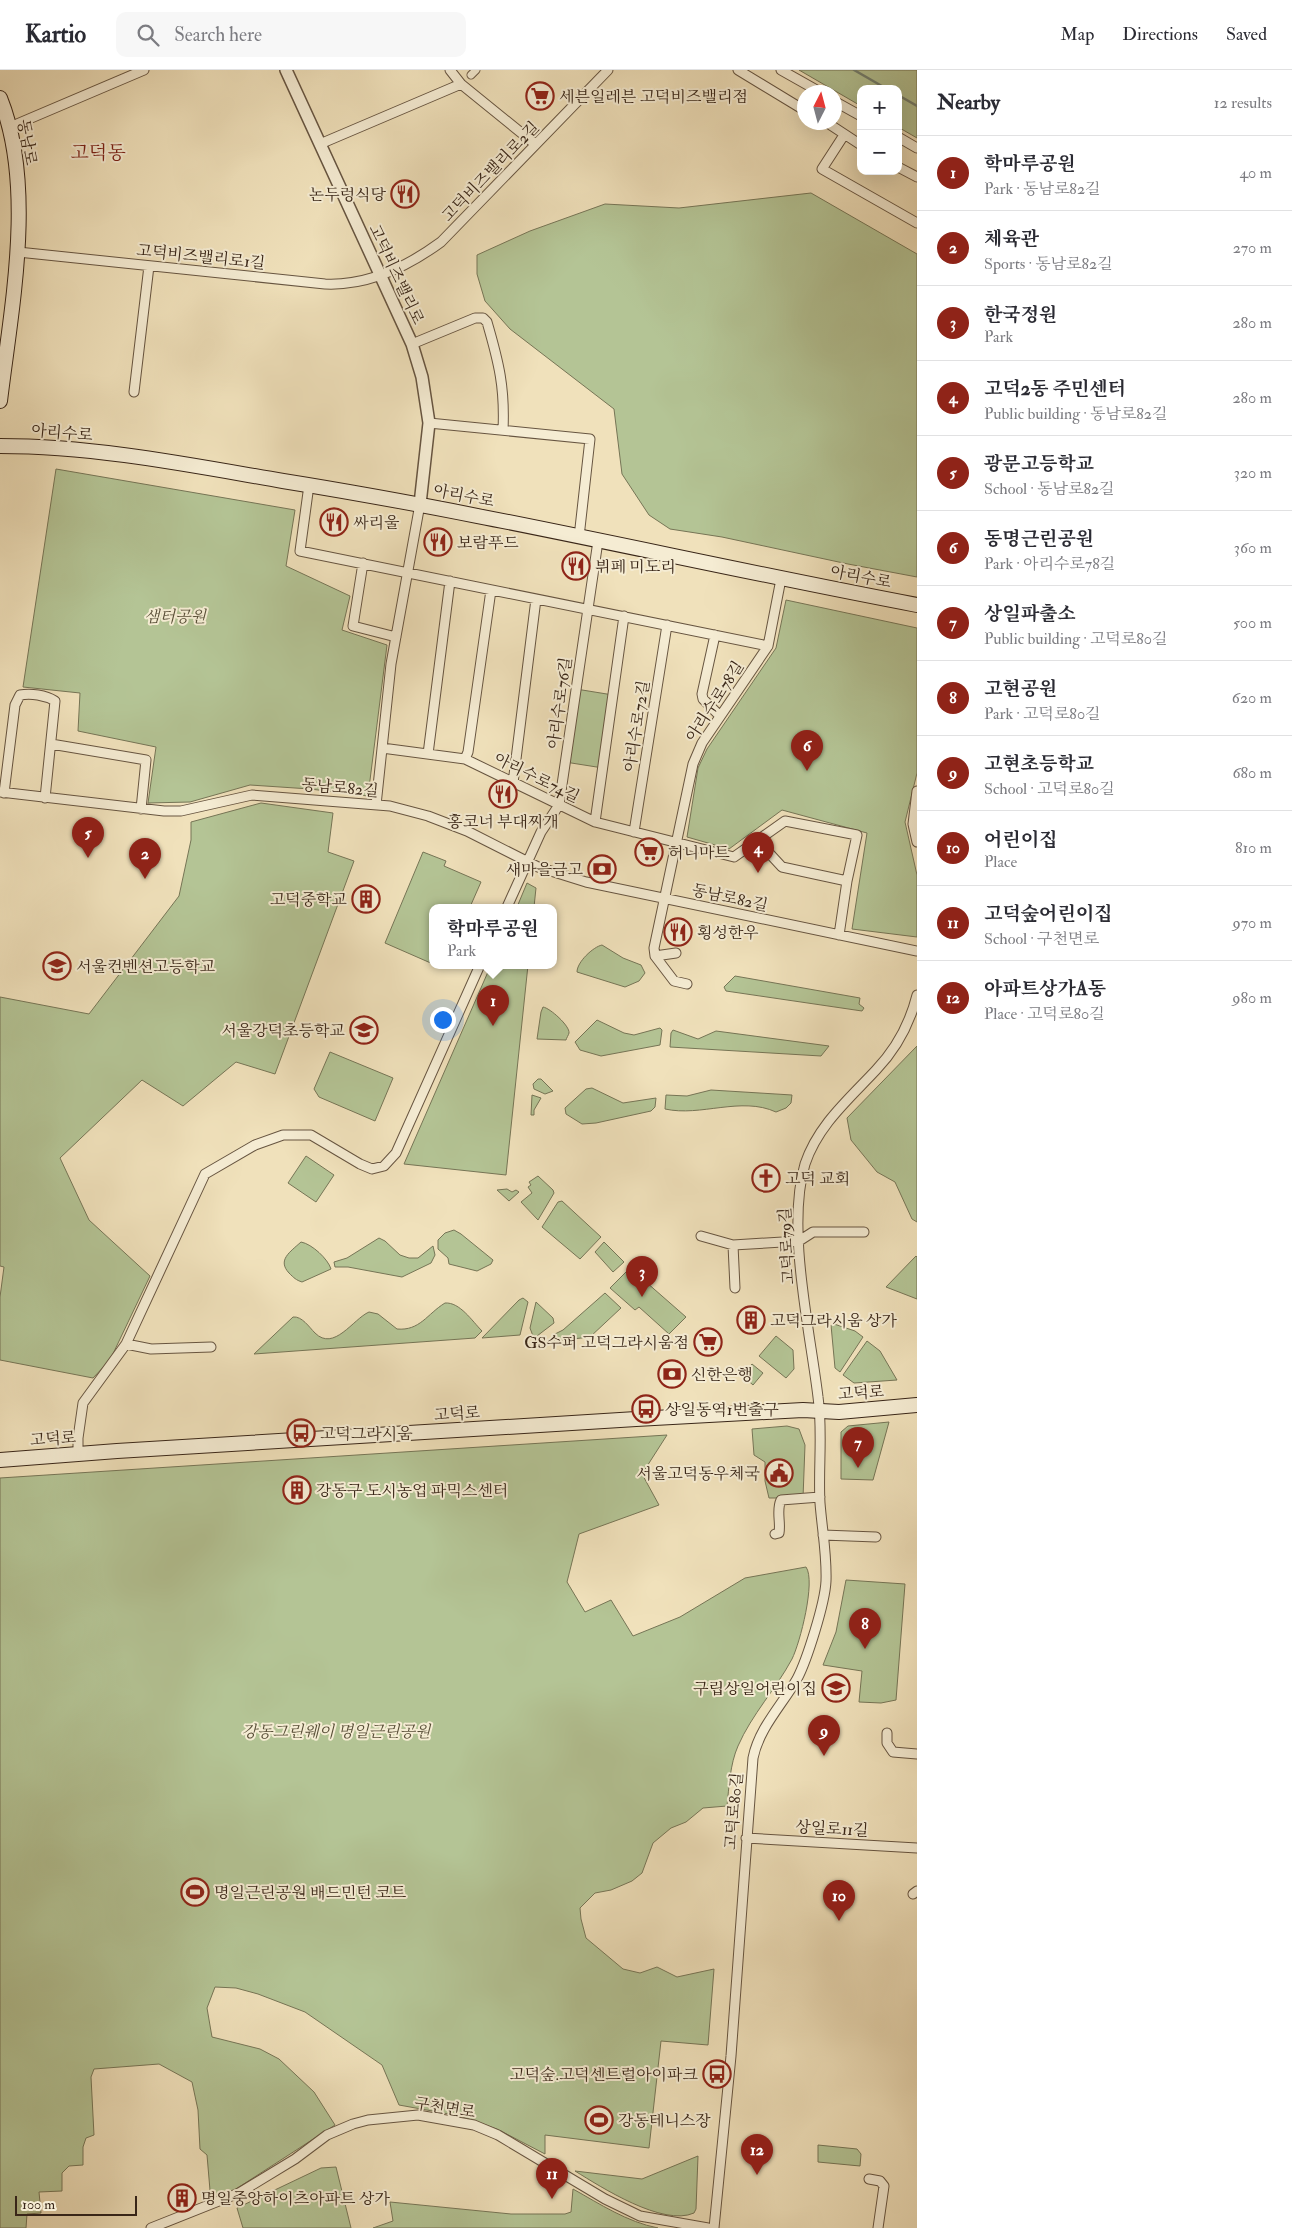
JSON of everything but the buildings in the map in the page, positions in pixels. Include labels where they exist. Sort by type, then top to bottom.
[{"type":"main road","name":"동남로","points":[[0,98],[10,127],[16,171],[19,232],[0,401]]},
{"type":"main road","name":"아리수로","points":[[0,446],[33,446],[140,457],[420,504],[781,579],[917,605]]},
{"type":"main road","name":"고덕로","points":[[0,1460],[636,1419],[802,1410],[820,1412],[917,1405]]},
{"type":"street","points":[[10,127],[144,70]]},
{"type":"street","name":"고덕비즈밸리로","points":[[286,70],[412,344],[422,376],[429,423],[420,504]]},
{"type":"street","points":[[450,70],[461,84],[535,144]]},
{"type":"street","name":"고덕비즈밸리로2길","points":[[380,276],[421,257],[441,242],[535,144],[567,115],[608,70]]},
{"type":"street","points":[[738,70],[797,106]]},
{"type":"street","points":[[782,70],[808,85]]},
{"type":"street","points":[[320,144],[461,84]]},
{"type":"street","points":[[842,105],[857,114]]},
{"type":"street","points":[[837,130],[857,143]]},
{"type":"street","points":[[844,135],[822,169],[917,223]]},
{"type":"street","points":[[902,139],[917,148]]},
{"type":"street","points":[[902,168],[917,177]]},
{"type":"street","name":"고덕비즈밸리로1길","points":[[18,252],[342,285],[380,276]]},
{"type":"street","points":[[134,392],[149,266]]},
{"type":"street","points":[[412,344],[458,324],[475,318],[484,318],[487,322],[499,364],[504,397],[504,430]]},
{"type":"street","points":[[429,423],[590,439],[579,537]]},
{"type":"street","points":[[309,485],[300,551],[768,646]]},
{"type":"street","points":[[376,805],[396,637],[420,504]]},
{"type":"street","name":"아리수로76길","points":[[528,862],[541,832],[560,805],[598,541]]},
{"type":"street","points":[[363,563],[353,626],[396,637]]},
{"type":"street","name":"아리수로78길","points":[[655,956],[654,948],[694,764],[702,743],[768,646],[781,579]]},
{"type":"street","points":[[428,754],[450,581]]},
{"type":"street","points":[[465,759],[468,752],[492,590]]},
{"type":"street","points":[[513,783],[536,599]]},
{"type":"street","name":"아리수로72길","points":[[595,822],[624,616]]},
{"type":"street","name":"아리수로72길","points":[[634,832],[667,625]]},
{"type":"street","points":[[715,635],[702,694],[703,699],[720,716]]},
{"type":"street","name":"동남로82길","points":[[45,798],[56,701],[28,694],[20,695],[14,705],[2,792],[45,798],[141,809],[181,811],[252,795],[376,805],[428,816],[466,831],[551,872],[586,882],[917,951]]},
{"type":"street","points":[[51,744],[146,760],[141,809]]},
{"type":"street","name":"아리수로74길","points":[[382,748],[465,759],[595,822],[676,842]]},
{"type":"street","points":[[917,791],[913,824],[917,842]]},
{"type":"street","points":[[676,842],[734,857],[784,821],[856,835],[839,935]]},
{"type":"street","points":[[757,840],[782,868],[847,881]]},
{"type":"street","points":[[508,904],[528,862]]},
{"type":"street","points":[[655,956],[676,954]]},
{"type":"street","points":[[655,956],[674,981],[687,984]]},
{"type":"street","points":[[78,1454],[78,1438],[83,1402],[126,1344],[205,1174],[255,1145],[283,1135],[311,1135],[366,1167],[372,1169],[384,1166],[396,1153],[478,969]]},
{"type":"street","name":"고덕로79길","points":[[820,1412],[803,1291],[799,1242],[798,1201],[806,1164],[824,1126],[878,1069],[896,1045],[917,995]]},
{"type":"street","points":[[701,1236],[733,1245],[799,1242],[813,1232],[864,1232]]},
{"type":"street","points":[[733,1245],[735,1288]]},
{"type":"street","points":[[126,1344],[151,1348],[211,1347]]},
{"type":"street","name":"고덕로80길","points":[[714,2228],[731,2056],[754,1750],[766,1726],[796,1680],[804,1664],[823,1600],[826,1582],[820,1497],[820,1412]]},
{"type":"street","points":[[775,1534],[779,1533],[780,1528],[779,1504],[781,1500],[820,1497]]},
{"type":"street","points":[[823,1535],[876,1537]]},
{"type":"street","points":[[887,1733],[887,1743],[893,1752],[917,1754]]},
{"type":"street","name":"상일로11길","points":[[746,1838],[917,1848]]},
{"type":"street","name":"구천면로","points":[[151,2228],[239,2193],[295,2159],[327,2135],[368,2120],[418,2115],[474,2125],[490,2132],[605,2199],[640,2216],[708,2228]]},
{"type":"street","points":[[869,2178],[880,2181],[884,2186],[878,2228]]},
{"type":"green space","points":[[799,70],[917,70],[917,138],[902,129],[902,85],[857,85],[857,104],[842,95],[842,85],[825,85]]},
{"type":"green space","points":[[811,193],[917,254],[917,577],[722,537],[670,529],[649,515],[622,474],[614,409],[510,329],[485,301],[477,274],[477,255],[530,231],[605,204],[679,208]]},
{"type":"green space","name":"샘터공원","points":[[56,469],[295,510],[286,566],[350,596],[342,630],[387,645],[368,796],[310,789],[250,785],[190,802],[148,803],[156,747],[78,731],[80,693],[23,687]]},
{"type":"green space","points":[[786,600],[917,628],[917,773],[905,822],[917,875],[917,937],[852,929],[867,833],[782,810],[729,849],[687,837],[698,768],[707,749],[776,648]]},
{"type":"green space","points":[[576,689],[613,695],[603,768],[565,762]]},
{"type":"green space","points":[[261,803],[333,813],[328,852],[354,861],[275,1074],[236,1062],[183,1106],[142,1080],[60,1158],[89,1220],[150,1276],[110,1360],[93,1378],[0,1360],[0,1297],[4,1267],[0,1266],[0,997],[89,1014],[179,896],[191,840],[191,822]]},
{"type":"green space","points":[[423,852],[446,861],[444,866],[481,882],[471,904],[429,904],[429,962],[385,943]]},
{"type":"green space","points":[[527,883],[536,888],[534,904],[518,904]]},
{"type":"green space","points":[[602,945],[623,958],[641,965],[645,973],[639,981],[625,987],[577,972],[586,956]]},
{"type":"green space","points":[[489,969],[528,969],[506,1175],[404,1164]]},
{"type":"green space","points":[[735,976],[860,998],[859,1004],[864,1008],[862,1011],[726,991],[724,987]]},
{"type":"green space","points":[[543,1007],[555,1014],[566,1026],[569,1033],[566,1040],[537,1039]]},
{"type":"green space","points":[[597,1020],[624,1033],[634,1035],[660,1028],[662,1030],[660,1045],[601,1056],[580,1050],[575,1042]]},
{"type":"green space","points":[[673,1030],[698,1039],[716,1031],[829,1046],[821,1056],[670,1047]]},
{"type":"green space","points":[[917,1046],[917,1222],[912,1219],[895,1182],[877,1172],[851,1140],[847,1118]]},
{"type":"green space","points":[[330,1052],[393,1078],[375,1121],[319,1097],[314,1089]]},
{"type":"green space","points":[[538,1079],[541,1079],[553,1091],[545,1094],[534,1089],[533,1084]]},
{"type":"green space","points":[[592,1088],[623,1103],[656,1098],[655,1107],[651,1111],[596,1123],[582,1124],[566,1114],[565,1108],[586,1089]]},
{"type":"green space","points":[[711,1090],[792,1095],[791,1103],[786,1108],[776,1112],[749,1106],[693,1111],[665,1109],[666,1095],[687,1096]]},
{"type":"green space","points":[[532,1095],[541,1098],[534,1110],[534,1115],[531,1115]]},
{"type":"green space","points":[[306,1156],[334,1175],[316,1202],[288,1183]]},
{"type":"green space","points":[[538,1176],[554,1193],[538,1220],[521,1202],[532,1193],[528,1187],[531,1185],[529,1182]]},
{"type":"green space","points":[[507,1189],[512,1192],[516,1190],[519,1192],[509,1201],[497,1190]]},
{"type":"green space","points":[[562,1201],[601,1237],[580,1259],[542,1227],[558,1202]]},
{"type":"green space","points":[[454,1230],[493,1260],[491,1264],[477,1271],[449,1264],[448,1258],[438,1249],[438,1240],[445,1233]]},
{"type":"green space","points":[[379,1238],[400,1255],[409,1258],[418,1258],[433,1246],[435,1255],[431,1263],[402,1277],[348,1267],[335,1267],[334,1262],[347,1258]]},
{"type":"green space","points":[[301,1242],[319,1253],[327,1261],[331,1269],[302,1282],[292,1276],[284,1264],[286,1256]]},
{"type":"green space","points":[[604,1242],[624,1262],[613,1272],[595,1252]]},
{"type":"green space","points":[[916,1256],[917,1299],[886,1287]]},
{"type":"green space","points":[[630,1268],[686,1317],[669,1334],[639,1307],[635,1310],[610,1288]]},
{"type":"green space","points":[[605,1293],[621,1308],[590,1337],[555,1341],[553,1339],[555,1334],[563,1330]]},
{"type":"green space","points":[[523,1298],[528,1302],[520,1335],[482,1338],[519,1300]]},
{"type":"green space","points":[[536,1302],[553,1318],[554,1323],[537,1336],[533,1336],[530,1328]]},
{"type":"green space","points":[[445,1303],[461,1309],[482,1331],[475,1338],[254,1354],[293,1317],[302,1320],[322,1338],[329,1339],[336,1337],[369,1312],[378,1314],[397,1329],[405,1329],[418,1325]]},
{"type":"green space","points":[[834,1324],[855,1331],[863,1337],[840,1372],[835,1368],[831,1325]]},
{"type":"green space","points":[[776,1336],[793,1350],[794,1369],[786,1378],[759,1356]]},
{"type":"green space","points":[[867,1341],[880,1351],[897,1380],[854,1383],[843,1375]]},
{"type":"green space","points":[[752,1364],[763,1373],[753,1385],[742,1375]]},
{"type":"green space","points":[[889,1422],[873,1480],[841,1479],[841,1432],[848,1426]]},
{"type":"green space","points":[[787,1426],[799,1429],[805,1445],[803,1498],[769,1498],[765,1481],[765,1462],[754,1455],[752,1429]]},
{"type":"green space","name":"강동그린웨이 명일근린공원","points":[[667,1435],[642,1474],[659,1505],[579,1534],[567,1582],[585,1612],[611,1600],[633,1636],[680,1617],[745,1578],[806,1567],[809,1574],[809,1585],[803,1627],[792,1659],[750,1723],[735,1753],[730,1776],[727,1806],[703,1808],[686,1822],[671,1828],[653,1843],[642,1873],[632,1881],[611,1890],[595,1893],[580,1908],[586,1938],[623,1969],[640,1973],[657,1967],[677,1977],[714,1969],[708,2045],[661,2041],[649,2148],[545,2135],[545,2154],[497,2129],[460,2116],[399,2105],[382,2065],[305,2012],[258,1994],[236,1988],[215,1987],[207,2008],[212,2037],[260,2049],[279,2059],[314,2092],[335,2125],[236,2189],[211,2202],[207,2155],[200,2149],[198,2110],[192,2082],[159,2064],[94,2069],[91,2077],[94,2135],[86,2138],[83,2147],[83,2165],[69,2166],[62,2173],[62,2191],[39,2192],[41,2213],[27,2214],[26,2228],[0,2228],[0,1478]]},
{"type":"green space","points":[[846,1580],[905,1584],[896,1700],[881,1703],[859,1702],[862,1671],[823,1665],[836,1632]]},
{"type":"green space","points":[[818,2145],[857,2149],[861,2154],[860,2166],[818,2162]]},
{"type":"green space","points":[[698,2156],[696,2209],[694,2213],[681,2216],[666,2215],[633,2203],[575,2171],[642,2179]]},
{"type":"green space","points":[[336,2167],[351,2228],[243,2228],[237,2208],[321,2168]]},
{"type":"green space","points":[[573,2189],[625,2217],[658,2228],[373,2228],[393,2221],[390,2202],[511,2214],[565,2214],[571,2212]]},
{"type":"waterway","points":[[854,70],[880,85]]},
{"type":"waterway","points":[[902,97],[917,106]]},
{"type":"place","name":"세븐일레븐 고덕비즈밸리점","points":[[540,96]]},
{"type":"place","name":"논두렁식당","points":[[405,194]]},
{"type":"place","name":"싸리울","points":[[334,522]]},
{"type":"place","name":"보람푸드","points":[[438,542]]},
{"type":"place","name":"뷔페 미도리","points":[[576,566]]},
{"type":"place","name":"동명근린공원","points":[[807,771]]},
{"type":"place","name":"홍코너 부대찌개","points":[[503,794]]},
{"type":"place","name":"허니마트","points":[[649,852]]},
{"type":"place","name":"광문고등학교","points":[[88,858]]},
{"type":"place","name":"새마을금고","points":[[602,869]]},
{"type":"place","name":"고덕2동 주민센터","points":[[758,873]]},
{"type":"place","name":"체육관","points":[[145,879]]},
{"type":"place","name":"고덕중학교","points":[[366,899]]},
{"type":"place","name":"횡성한우","points":[[678,932]]},
{"type":"place","name":"서울컨벤션고등학교","points":[[57,966]]},
{"type":"place","name":"학마루공원","points":[[493,1026]]},
{"type":"place","name":"서울강덕초등학교","points":[[364,1030]]},
{"type":"place","name":"고덕 교회","points":[[766,1178]]},
{"type":"place","name":"한국정원","points":[[642,1297]]},
{"type":"place","name":"고덕그라시움 상가","points":[[751,1320]]},
{"type":"place","name":"GS수퍼 고덕그라시움점","points":[[708,1342]]},
{"type":"place","name":"신한은행","points":[[672,1374]]},
{"type":"place","name":"상일동역1번출구","points":[[646,1409]]},
{"type":"place","name":"고덕그라시움","points":[[301,1433]]},
{"type":"place","name":"상일파출소","points":[[858,1468]]},
{"type":"place","name":"서울고덕동우체국","points":[[779,1473]]},
{"type":"place","name":"강동구 도시농업 파믹스센터","points":[[297,1490]]},
{"type":"place","name":"고현공원","points":[[865,1649]]},
{"type":"place","name":"구립상일어린이집","points":[[836,1688]]},
{"type":"place","name":"고현초등학교","points":[[824,1756]]},
{"type":"place","name":"명일근린공원 배드민턴 코트","points":[[195,1892]]},
{"type":"place","name":"어린이집","points":[[839,1921]]},
{"type":"place","name":"고덕숲.고덕센트럴아이파크","points":[[717,2074]]},
{"type":"place","name":"강동테니스장","points":[[599,2120]]},
{"type":"place","name":"아파트상가A동","points":[[757,2175]]},
{"type":"place","name":"명일중앙하이츠아파트 상가","points":[[182,2198]]},
{"type":"place","name":"고덕숲어린이집","points":[[552,2199]]},
{"type":"district","name":"고덕동","points":[[98,152]]}]
